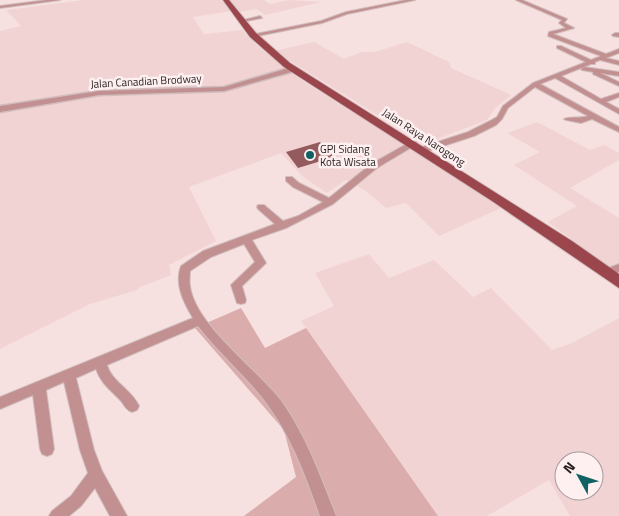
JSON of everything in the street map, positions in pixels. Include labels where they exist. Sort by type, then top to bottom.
[{"type":"main road","name":"Jalan Raya Narogong","points":[[226,0],[267,50],[292,69],[545,229],[619,282]]},
{"type":"street","points":[[0,6],[16,2],[56,0]]},
{"type":"street","points":[[253,35],[322,22],[346,13],[414,0]]},
{"type":"street","points":[[518,0],[565,20],[561,23],[570,28],[551,33],[550,35],[619,63]]},
{"type":"street","points":[[241,20],[260,17]]},
{"type":"street","points":[[559,47],[592,63]]},
{"type":"street","points":[[328,516],[305,456],[270,396],[199,321],[182,278],[185,268],[207,254],[246,238],[283,226],[330,202],[374,166],[418,147],[472,134],[500,118],[505,107],[535,84],[619,51]]},
{"type":"street","name":"Jalan Canadian Brodway","points":[[0,109],[99,93],[224,88],[292,69]]},
{"type":"street","points":[[575,69],[618,73]]},
{"type":"street","points":[[587,69],[619,84]]},
{"type":"street","points":[[604,77],[618,73]]},
{"type":"street","points":[[556,76],[619,112]]},
{"type":"street","points":[[535,84],[619,130]]},
{"type":"street","points":[[600,102],[619,95]]},
{"type":"street","points":[[568,119],[580,121],[593,117]]},
{"type":"street","points":[[289,179],[296,185],[330,202]]},
{"type":"street","points":[[261,207],[283,226]]},
{"type":"street","points":[[241,300],[236,285],[261,263],[246,238]]},
{"type":"street","points":[[607,273],[619,268]]},
{"type":"street","points":[[0,404],[199,321]]},
{"type":"street","points":[[100,362],[108,383],[126,397],[132,406]]},
{"type":"street","points":[[69,375],[87,450],[96,475],[118,516]]},
{"type":"street","points":[[39,388],[47,449]]},
{"type":"street","points":[[57,516],[76,501],[96,475]]},
{"type":"shaded area","points":[[84,0],[264,0],[270,4],[290,0],[321,2],[265,15],[257,9],[193,17],[204,34],[242,30],[256,45],[301,80],[503,207],[439,236],[406,203],[386,208],[366,191],[346,180],[327,193],[302,176],[281,153],[189,187],[216,241],[169,265],[171,275],[140,287],[137,290],[90,304],[0,349],[0,31],[21,26],[6,10]]},
{"type":"shaded area","points":[[314,42],[344,59],[362,52],[375,52],[407,42],[449,62],[451,68],[511,95],[495,108],[487,120],[424,144],[274,51]]},
{"type":"shaded area","points":[[537,122],[590,150],[604,145],[619,153],[619,160],[570,188],[619,218],[619,274],[548,222],[577,206],[514,165],[540,152],[507,133]]},
{"type":"shaded area","points":[[369,254],[389,278],[434,260],[473,297],[491,288],[552,350],[572,343],[619,318],[619,516],[570,516],[561,501],[604,501],[604,451],[554,451],[554,489],[549,480],[487,516],[438,516],[301,321],[334,306],[315,273]]},
{"type":"shaded area","points":[[241,308],[265,348],[306,328],[438,516],[244,516],[296,477],[284,430],[195,328]]},
{"type":"building","name":"GPI Sidang Kota Wisata","points":[[320,142],[334,157],[298,168],[286,152]]},
{"type":"place","name":"GPI Sidang Kota Wisata","points":[[310,155]]}]
